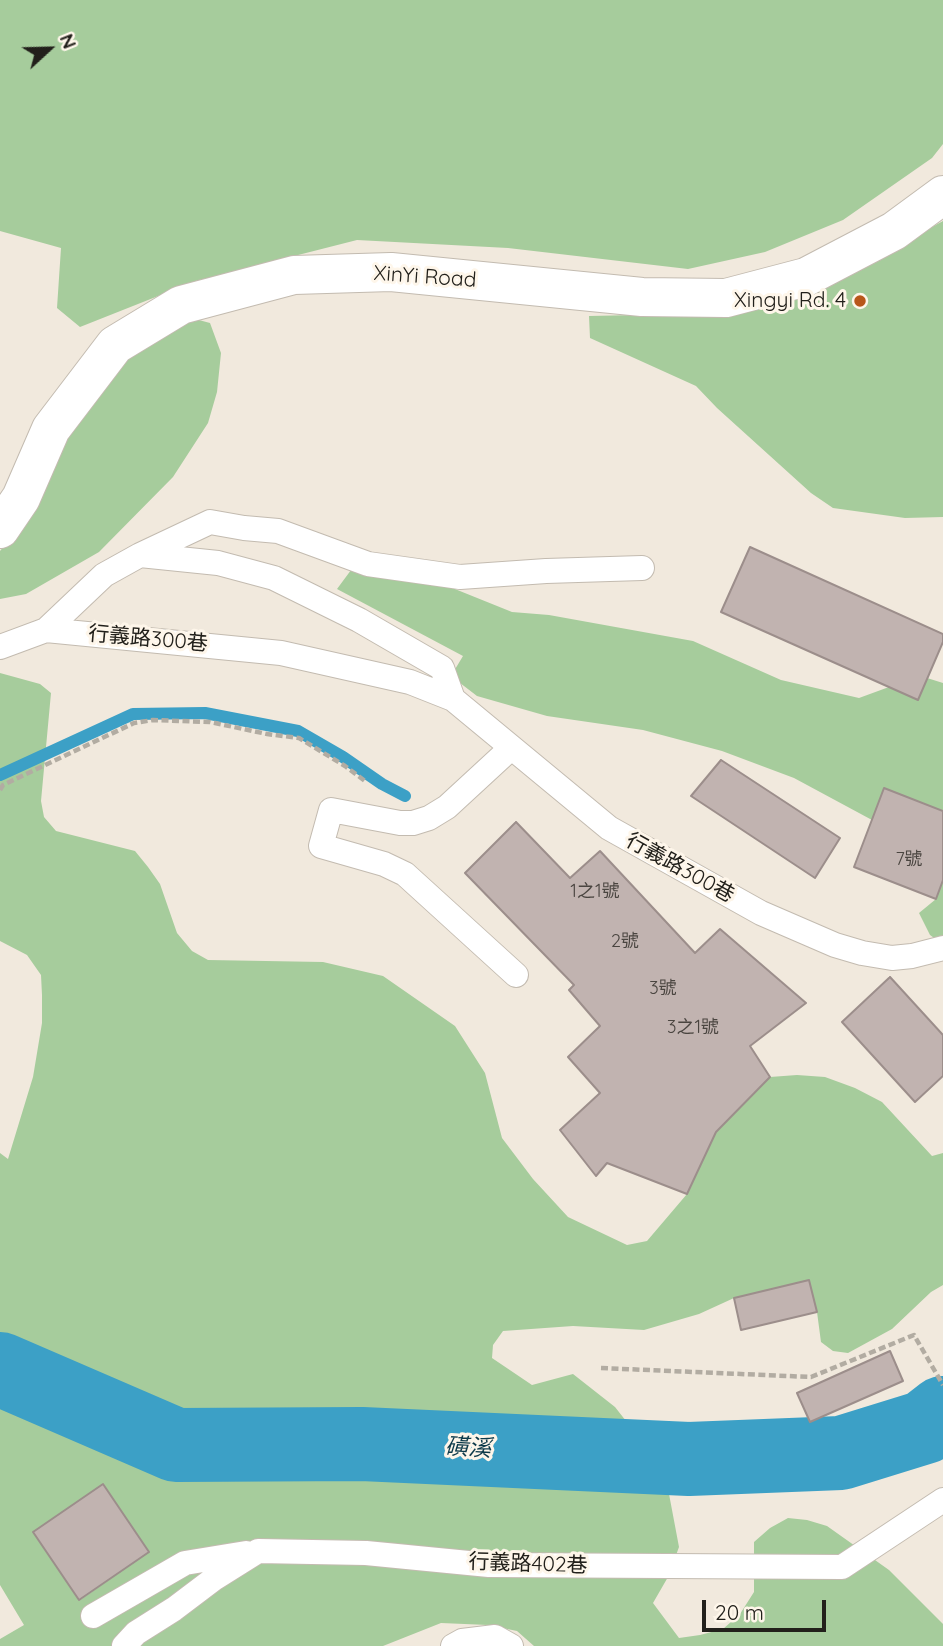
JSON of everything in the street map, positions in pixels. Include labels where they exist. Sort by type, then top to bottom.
[{"type":"street","name":"XinYi Road","points":[[0,529],[21,498],[51,429],[115,345],[181,305],[295,275],[391,272],[642,297],[726,298],[806,277],[894,231],[943,195]]},
{"type":"lane","points":[[140,555],[210,522],[278,531],[368,564],[460,577],[642,568]]},
{"type":"lane","name":"行義路300巷","points":[[0,647],[46,630],[104,575],[140,555],[218,563],[274,578],[359,620],[442,668],[453,699]]},
{"type":"lane","name":"行義路300巷","points":[[46,630],[281,653],[410,682],[453,699],[609,828],[761,913],[835,945],[862,953],[892,958],[943,948]]},
{"type":"lane","points":[[511,748],[447,807],[429,818],[413,823],[400,823],[331,810],[321,846],[384,863],[405,874],[516,975]]},
{"type":"lane","name":"行義路402巷","points":[[93,1616],[186,1563],[257,1551],[366,1553],[489,1564],[842,1567],[943,1500]]},
{"type":"lane","points":[[124,1646],[136,1633],[257,1551]]},
{"type":"lane","points":[[453,1646],[462,1641],[495,1637],[511,1646]]},
{"type":"path","points":[[0,790],[3,785],[134,723],[153,720],[210,722],[299,738],[372,786]]},
{"type":"path","points":[[601,1368],[811,1377],[914,1335],[943,1385]]},
{"type":"green space","points":[[0,0],[943,0],[943,144],[932,158],[843,220],[765,252],[688,269],[508,248],[357,240],[196,281],[80,327],[57,308],[61,248],[0,231]]},
{"type":"green space","points":[[943,221],[943,517],[905,518],[833,508],[811,493],[696,386],[590,338],[589,316],[637,315],[818,290]]},
{"type":"green space","points":[[195,319],[210,323],[221,353],[217,392],[208,423],[173,477],[99,552],[26,594],[0,599],[0,551],[26,519],[88,389],[151,332]]},
{"type":"green space","points":[[354,566],[435,581],[512,612],[549,615],[693,641],[781,680],[859,698],[889,687],[917,699],[927,678],[943,683],[943,811],[872,820],[794,778],[722,751],[643,730],[547,716],[477,696],[451,676],[463,656],[337,589]]},
{"type":"green space","points":[[0,673],[40,684],[51,693],[41,801],[44,817],[56,831],[135,851],[160,884],[177,933],[192,951],[208,960],[323,962],[383,976],[455,1026],[485,1073],[502,1138],[533,1179],[568,1217],[627,1245],[647,1241],[687,1194],[716,1132],[770,1077],[825,1077],[882,1102],[932,1156],[943,1153],[943,1285],[931,1292],[892,1329],[848,1353],[833,1351],[821,1342],[817,1312],[808,1280],[734,1298],[699,1314],[644,1330],[573,1326],[503,1331],[493,1345],[492,1358],[532,1385],[573,1374],[615,1407],[648,1449],[669,1494],[679,1547],[668,1577],[653,1603],[679,1638],[723,1629],[740,1614],[754,1592],[754,1542],[770,1528],[788,1518],[827,1526],[889,1570],[943,1624],[943,1646],[534,1646],[517,1631],[488,1625],[441,1623],[383,1646],[0,1646],[0,1639],[24,1625],[0,1585],[0,1153],[8,1159],[33,1077],[42,1023],[42,995],[41,975],[27,955],[0,941]],"holes":[[[103,1484],[149,1552],[80,1600],[33,1532]]]},
{"type":"green space","points":[[943,880],[943,938],[937,940],[930,935],[919,913],[936,899]]},
{"type":"building","points":[[750,547],[943,634],[943,642],[918,700],[721,612]]},
{"type":"building","points":[[721,760],[840,838],[815,878],[691,796]]},
{"type":"building","points":[[884,788],[943,811],[943,880],[936,899],[854,867]]},
{"type":"building","points":[[516,822],[570,878],[600,851],[695,953],[720,929],[806,1003],[750,1046],[770,1077],[716,1132],[687,1194],[607,1163],[596,1176],[560,1130],[600,1093],[568,1057],[600,1026],[569,990],[574,985],[465,873]]},
{"type":"building","points":[[890,977],[943,1035],[943,1076],[915,1102],[842,1022]]},
{"type":"building","points":[[809,1280],[817,1312],[741,1330],[734,1298]]},
{"type":"building","points":[[890,1351],[903,1381],[810,1422],[797,1393]]},
{"type":"building","points":[[103,1484],[149,1552],[79,1600],[33,1532]]},
{"type":"waterway","points":[[0,775],[133,714],[205,713],[298,731],[405,796]]},
{"type":"waterway","name":"磺溪","points":[[0,1369],[176,1445],[362,1444],[689,1459],[841,1453],[925,1427],[943,1413]]},
{"type":"place","name":"Xingyi Rd. 4","points":[[860,301]]}]
